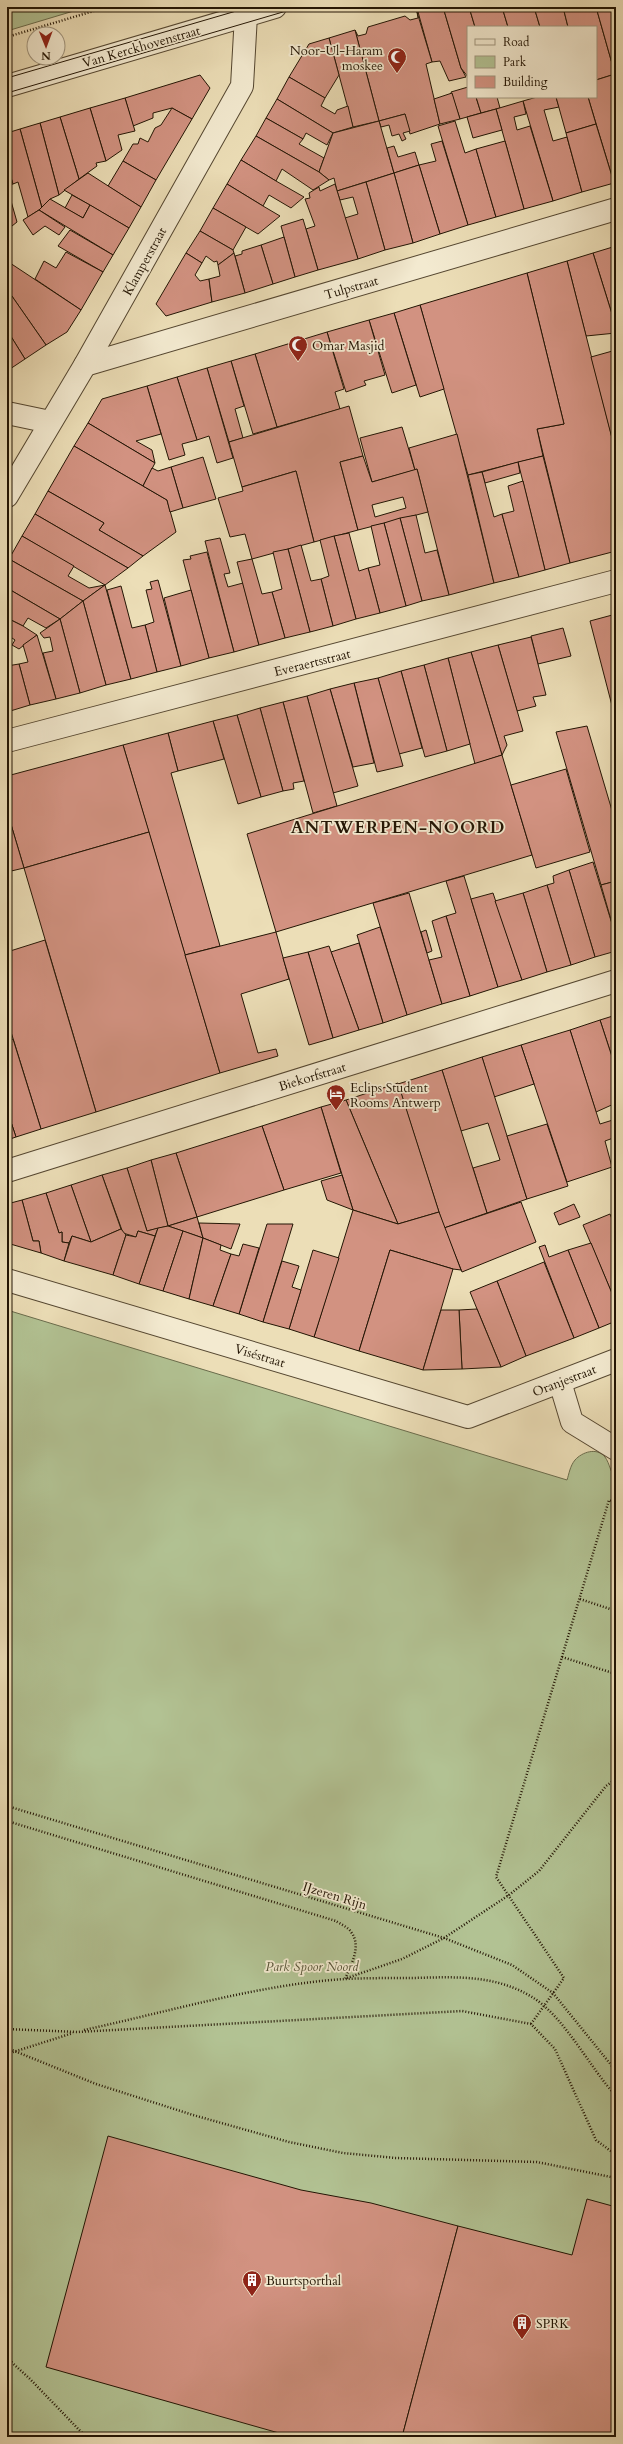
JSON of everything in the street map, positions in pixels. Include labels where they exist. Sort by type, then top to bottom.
[{"type":"street","name":"Van Kerckhovenstraat","points":[[7,86],[275,7]]},
{"type":"street","name":"Klamperstraat","points":[[7,496],[50,422],[85,366],[242,86],[246,15]]},
{"type":"street","name":"Tulpstraat","points":[[85,366],[616,209]]},
{"type":"street","points":[[7,414],[50,422]]},
{"type":"street","name":"Everaertsstraat","points":[[7,741],[616,581]]},
{"type":"street","name":"Biekorfstraat","points":[[7,1171],[616,981]]},
{"type":"street","name":"Viséstraat","points":[[7,1280],[468,1416],[512,1400]]},
{"type":"street","name":"Oranjestraat","points":[[512,1400],[616,1360]]},
{"type":"street","points":[[560,1382],[572,1422],[616,1449]]},
{"type":"path","points":[[7,37],[107,7]]},
{"type":"path","points":[[531,2024],[564,1978],[496,1877],[609,1500],[616,1503]]},
{"type":"path","points":[[580,1599],[616,1611]]},
{"type":"path","points":[[562,1657],[616,1674]]},
{"type":"path","points":[[345,1979],[402,1959],[444,1938],[509,1895],[539,1871],[606,1786],[616,1779]]},
{"type":"path","name":"IJzeren Rijn","points":[[7,1806],[444,1938],[512,1965],[553,1993],[616,2071]]},
{"type":"path","points":[[7,1821],[336,1921],[351,1931],[356,1942],[354,1960],[345,1979]]},
{"type":"path","points":[[7,2054],[77,2032],[252,1993],[345,1979],[466,1977],[490,1979],[514,1988],[544,2006],[600,2079],[616,2096]]},
{"type":"path","points":[[7,2029],[77,2032],[462,2011],[531,2024],[555,2049],[596,2140],[616,2155]]},
{"type":"path","points":[[7,2048],[96,2084],[193,2116],[336,2152],[396,2158],[537,2162],[616,2178]]},
{"type":"path","points":[[7,2358],[30,2379],[86,2437]]},
{"type":"green space","points":[[7,7],[87,7],[7,31]]},
{"type":"green space","name":"Park Spoor Noord","points":[[7,1310],[567,1480],[573,1462],[585,1453],[594,1451],[598,1452],[607,1460],[612,1474],[616,1479],[616,2437],[7,2437]]},
{"type":"building","points":[[434,7],[443,7],[461,68],[466,77],[449,81],[440,61],[432,62],[418,12]]},
{"type":"building","points":[[443,7],[469,7],[475,26],[467,26],[467,76],[461,68]]},
{"type":"building","points":[[469,7],[502,7],[508,26],[475,26]]},
{"type":"building","points":[[502,7],[534,7],[540,26],[508,26]]},
{"type":"building","points":[[534,7],[563,7],[568,26],[540,26]]},
{"type":"building","points":[[563,7],[596,7],[615,74],[597,80],[597,26],[568,26]]},
{"type":"building","points":[[596,7],[616,7],[616,77],[615,74]]},
{"type":"building","name":"Noor-Ul-Haram moskee","points":[[417,12],[432,62],[426,64],[440,124],[410,134],[405,114],[379,121],[355,30],[358,36],[366,34],[368,27],[405,16],[410,20],[418,18]]},
{"type":"building","points":[[355,30],[379,121],[353,127],[329,38]]},
{"type":"building","points":[[329,38],[339,75],[325,98],[289,77],[309,44]]},
{"type":"building","points":[[615,74],[616,182],[614,183],[588,98],[597,98],[597,80]]},
{"type":"building","points":[[200,75],[210,88],[192,119],[172,108],[153,113],[153,118],[133,126],[125,98]]},
{"type":"building","points":[[289,77],[325,98],[321,106],[335,114],[337,110],[348,106],[353,127],[333,133],[277,99]]},
{"type":"building","points":[[467,87],[467,98],[476,98],[481,113],[460,119],[451,92]]},
{"type":"building","points":[[452,93],[460,119],[440,124],[434,99]]},
{"type":"building","points":[[125,98],[135,131],[118,135],[122,150],[106,161],[90,108]]},
{"type":"building","points":[[476,98],[497,98],[500,108],[481,113]]},
{"type":"building","points":[[534,98],[556,98],[559,107],[544,110],[553,141],[567,137],[582,192],[553,201],[523,101]]},
{"type":"building","points":[[556,98],[588,98],[596,124],[566,133]]},
{"type":"building","points":[[277,99],[333,133],[327,145],[306,133],[303,139],[266,118]]},
{"type":"building","points":[[523,101],[526,114],[514,117],[517,130],[530,126],[553,201],[524,209],[496,109]]},
{"type":"building","points":[[90,108],[106,161],[96,163],[97,166],[79,179],[60,117]]},
{"type":"building","points":[[172,108],[192,119],[156,180],[123,161],[133,144],[138,144],[140,138],[148,142],[155,128],[161,125]]},
{"type":"building","points":[[496,109],[502,130],[473,138],[467,117]]},
{"type":"building","points":[[405,114],[410,131],[403,133],[406,139],[402,141],[399,134],[392,136],[389,125],[381,127],[379,121]]},
{"type":"building","points":[[60,117],[79,179],[59,195],[40,123]]},
{"type":"building","points":[[266,118],[303,139],[299,144],[324,158],[319,172],[256,136]]},
{"type":"building","points":[[379,121],[394,173],[337,191],[334,178],[329,180],[319,172],[333,133]]},
{"type":"building","points":[[455,121],[465,153],[476,149],[496,217],[468,225],[438,126]]},
{"type":"building","points":[[40,123],[59,195],[50,199],[42,208],[20,129]]},
{"type":"building","points":[[596,124],[614,183],[582,192],[566,133]]},
{"type":"building","points":[[20,129],[42,208],[28,217],[18,182],[13,184],[7,165],[7,133]]},
{"type":"building","points":[[256,136],[319,172],[329,180],[313,190],[282,169],[276,181],[241,160]]},
{"type":"building","points":[[442,141],[468,225],[440,234],[419,165],[436,161],[431,144]]},
{"type":"building","points":[[505,141],[524,209],[496,217],[476,149]]},
{"type":"building","points":[[394,146],[398,157],[415,152],[419,165],[394,173],[387,148]]},
{"type":"building","points":[[241,160],[304,197],[291,208],[269,195],[263,206],[227,184]]},
{"type":"building","points":[[123,161],[156,180],[141,207],[108,186]]},
{"type":"building","points":[[7,165],[13,184],[7,186]]},
{"type":"building","points":[[419,165],[440,234],[413,243],[394,173]]},
{"type":"building","points":[[88,173],[141,207],[129,228],[64,190]]},
{"type":"building","points":[[394,173],[413,243],[385,250],[366,182]]},
{"type":"building","points":[[366,182],[385,250],[358,259],[345,218],[358,214],[353,197],[340,200],[337,191]]},
{"type":"building","points":[[227,184],[280,216],[258,234],[213,208]]},
{"type":"building","points":[[335,184],[358,259],[318,270],[306,229],[315,226],[305,199],[310,198],[309,193],[319,187],[320,191]]},
{"type":"building","points":[[7,187],[17,222],[7,230]]},
{"type":"building","points":[[72,195],[90,205],[83,218],[65,208]]},
{"type":"building","points":[[50,199],[83,218],[90,205],[129,228],[113,255],[39,210]]},
{"type":"building","points":[[213,208],[246,227],[233,250],[200,231]]},
{"type":"building","points":[[39,210],[65,227],[59,235],[45,226],[33,235],[23,220]]},
{"type":"building","points":[[303,219],[318,270],[295,277],[281,226]]},
{"type":"building","points":[[70,230],[113,255],[103,272],[58,246]]},
{"type":"building","points":[[200,231],[233,250],[234,253],[218,265],[217,261],[214,262],[206,256],[202,263],[186,253]]},
{"type":"building","points":[[284,237],[295,277],[273,284],[261,245]]},
{"type":"building","points":[[261,245],[273,284],[245,293],[235,256],[242,254],[242,251]]},
{"type":"building","points":[[616,246],[616,327],[593,253]]},
{"type":"building","points":[[66,252],[103,272],[81,310],[35,279],[44,261],[56,268]]},
{"type":"building","points":[[186,253],[202,263],[195,275],[200,281],[209,279],[212,302],[166,316],[156,304]]},
{"type":"building","points":[[234,253],[245,293],[212,302],[209,279],[220,276],[218,265]]},
{"type":"building","points":[[593,253],[616,327],[616,333],[586,336],[567,261]]},
{"type":"building","points":[[7,261],[81,310],[67,332],[46,345],[7,289]]},
{"type":"building","points":[[567,261],[616,453],[616,551],[570,563],[537,429],[564,424],[527,273]]},
{"type":"building","points":[[527,273],[564,424],[537,429],[543,456],[468,475],[420,305]]},
{"type":"building","points":[[7,289],[46,345],[25,359],[7,330]]},
{"type":"building","points":[[420,305],[444,389],[420,397],[394,313]]},
{"type":"building","points":[[394,313],[416,385],[392,393],[369,320]]},
{"type":"building","points":[[369,320],[385,375],[364,381],[366,385],[346,392],[327,332]]},
{"type":"building","points":[[7,330],[25,359],[7,371]]},
{"type":"building","points":[[327,332],[344,389],[335,392],[340,409],[277,427],[255,354]]},
{"type":"building","points":[[616,350],[616,449],[615,450],[591,357]]},
{"type":"building","points":[[255,354],[277,427],[253,434],[231,361]]},
{"type":"building","points":[[231,361],[244,406],[235,409],[243,438],[229,442],[207,368]]},
{"type":"building","points":[[207,368],[233,458],[217,463],[209,436],[197,440],[177,377]]},
{"type":"building","points":[[177,377],[197,440],[182,444],[185,455],[169,460],[147,386]]},
{"type":"building","points":[[147,386],[161,434],[136,441],[152,450],[155,463],[88,423],[102,399]]},
{"type":"building","points":[[349,406],[363,456],[340,462],[358,530],[314,542],[296,471],[242,487],[229,442]]},
{"type":"building","points":[[88,423],[155,463],[143,486],[74,446]]},
{"type":"building","points":[[402,427],[415,470],[372,482],[360,438]]},
{"type":"building","points":[[457,434],[494,583],[449,595],[417,469],[415,470],[409,448]]},
{"type":"building","points":[[74,446],[167,500],[176,532],[143,556],[99,530],[104,523],[48,491]]},
{"type":"building","points":[[363,456],[372,482],[417,469],[428,512],[358,530],[340,462]],"holes":[[[403,497],[406,508],[375,517],[372,505]]]},
{"type":"building","points":[[543,456],[570,563],[545,570],[518,462]]},
{"type":"building","points":[[203,457],[216,499],[183,508],[171,467]]},
{"type":"building","points":[[518,462],[520,473],[485,483],[482,472]]},
{"type":"building","points":[[171,467],[183,508],[170,512],[167,500],[143,486],[152,468],[158,471]]},
{"type":"building","points":[[296,471],[314,542],[252,559],[245,534],[230,537],[218,498],[243,491],[242,487]]},
{"type":"building","points":[[482,472],[494,517],[502,514],[519,577],[494,583],[468,475]]},
{"type":"building","points":[[523,481],[545,570],[519,577],[502,514],[514,511],[508,486]]},
{"type":"building","points":[[48,491],[104,523],[99,530],[143,556],[128,568],[35,514]]},
{"type":"building","points":[[35,514],[128,568],[105,585],[22,536]]},
{"type":"building","points":[[416,515],[425,553],[437,550],[449,595],[422,601],[400,518]]},
{"type":"building","points":[[400,518],[422,601],[406,606],[384,523]]},
{"type":"building","points":[[384,523],[406,606],[380,613],[368,568],[380,565],[371,526]]},
{"type":"building","points":[[349,533],[359,571],[368,568],[380,613],[356,619],[334,536]]},
{"type":"building","points":[[22,536],[74,566],[68,576],[89,588],[105,585],[83,601],[9,559]]},
{"type":"building","points":[[334,536],[356,619],[333,626],[321,579],[329,576],[320,540]]},
{"type":"building","points":[[220,538],[230,573],[224,574],[228,587],[243,583],[259,645],[234,652],[205,541]]},
{"type":"building","points":[[301,545],[311,581],[321,579],[333,626],[310,632],[288,549]]},
{"type":"building","points":[[288,549],[310,632],[285,638],[272,592],[282,589],[273,552]]},
{"type":"building","points":[[207,552],[234,652],[209,658],[183,560],[191,559],[190,556]]},
{"type":"building","points":[[9,559],[83,601],[60,619],[7,588]]},
{"type":"building","points":[[252,559],[262,594],[272,592],[285,638],[259,645],[237,562]]},
{"type":"building","points":[[158,580],[181,666],[157,672],[145,625],[154,622],[146,590],[152,589],[150,582]]},
{"type":"building","points":[[105,585],[131,679],[106,685],[83,601]]},
{"type":"building","points":[[121,586],[132,628],[145,625],[157,672],[131,679],[107,590]]},
{"type":"building","points":[[7,588],[60,619],[46,628],[28,618],[23,626],[7,618]]},
{"type":"building","points":[[191,590],[209,658],[181,666],[164,598]]},
{"type":"building","points":[[83,601],[106,685],[80,693],[60,619]]},
{"type":"building","points":[[616,614],[616,721],[590,621]]},
{"type":"building","points":[[7,618],[37,635],[19,649],[12,645],[15,640],[9,636],[7,640]]},
{"type":"building","points":[[60,619],[80,693],[56,699],[43,653],[53,651],[50,637],[44,638],[40,633]]},
{"type":"building","points":[[563,628],[571,656],[538,664],[531,636]]},
{"type":"building","points":[[37,635],[56,699],[30,705],[19,664],[28,662],[23,645]]},
{"type":"building","points":[[531,637],[546,695],[533,697],[536,706],[517,711],[498,645]]},
{"type":"building","points":[[498,645],[523,731],[504,736],[507,745],[502,755],[471,652]]},
{"type":"building","points":[[471,652],[502,755],[475,764],[448,658]]},
{"type":"building","points":[[448,658],[470,744],[447,751],[424,665]]},
{"type":"building","points":[[19,664],[30,705],[7,712],[7,666]]},
{"type":"building","points":[[424,665],[447,751],[425,757],[401,671]]},
{"type":"building","points":[[401,671],[422,748],[399,754],[378,678]]},
{"type":"building","points":[[378,678],[403,766],[377,772],[354,683]]},
{"type":"building","points":[[354,683],[374,763],[353,767],[330,689]]},
{"type":"building","points":[[330,689],[358,786],[333,793],[307,696]]},
{"type":"building","points":[[307,696],[337,806],[313,813],[283,702]]},
{"type":"building","points":[[283,702],[304,781],[293,783],[294,789],[283,791],[260,708]]},
{"type":"building","points":[[260,708],[283,791],[261,797],[237,715]]},
{"type":"building","points":[[237,715],[261,797],[238,804],[213,721]]},
{"type":"building","points":[[213,721],[224,759],[178,771],[168,733]]},
{"type":"building","points":[[587,726],[616,824],[616,881],[601,885],[556,732]]},
{"type":"building","points":[[168,733],[178,771],[171,773],[220,946],[185,955],[123,745]]},
{"type":"building","points":[[123,745],[149,832],[24,868],[7,811],[7,776]]},
{"type":"building","points":[[502,755],[532,855],[276,932],[247,834]]},
{"type":"building","points":[[566,769],[590,852],[536,868],[511,785]]},
{"type":"building","points":[[7,811],[24,868],[7,872]]},
{"type":"building","points":[[149,832],[220,1073],[96,1112],[24,868]]},
{"type":"building","points":[[593,862],[616,937],[616,951],[595,957],[569,870]]},
{"type":"building","points":[[569,870],[595,957],[571,965],[547,885],[554,883],[553,876]]},
{"type":"building","points":[[464,876],[498,987],[470,996],[446,916],[456,913],[446,881]]},
{"type":"building","points":[[616,881],[616,937],[601,885]]},
{"type":"building","points":[[547,885],[571,965],[547,972],[523,893]]},
{"type":"building","points":[[409,893],[442,1004],[407,1015],[373,903]]},
{"type":"building","points":[[493,893],[522,980],[498,987],[471,899]]},
{"type":"building","points":[[523,893],[547,972],[522,980],[495,901]]},
{"type":"building","points":[[446,916],[470,996],[442,1004],[429,960],[442,957],[432,921]]},
{"type":"building","points":[[380,927],[407,1015],[383,1023],[357,935]]},
{"type":"building","points":[[426,930],[432,951],[427,953],[421,932]]},
{"type":"building","points":[[276,932],[289,979],[241,994],[258,1053],[276,1049],[278,1056],[220,1073],[185,955]]},
{"type":"building","points":[[45,940],[96,1112],[41,1129],[7,1019],[7,952]]},
{"type":"building","points":[[359,943],[383,1023],[359,1030],[331,952]]},
{"type":"building","points":[[329,946],[359,1030],[333,1038],[308,952]]},
{"type":"building","points":[[308,952],[333,1038],[309,1045],[283,958]]},
{"type":"building","points":[[616,1015],[616,1069],[600,1020]]},
{"type":"building","points":[[600,1020],[616,1069],[616,1103],[596,1112],[570,1030]]},
{"type":"building","points":[[570,1030],[600,1124],[616,1119],[616,1137],[605,1141],[612,1167],[567,1182],[521,1045]]},
{"type":"building","points":[[13,1039],[41,1129],[16,1137],[7,1110],[7,1041]]},
{"type":"building","points":[[521,1045],[534,1084],[494,1097],[482,1057]]},
{"type":"building","points":[[482,1057],[527,1199],[487,1213],[473,1168],[500,1160],[488,1123],[461,1131],[442,1070]]},
{"type":"building","points":[[442,1070],[487,1213],[444,1228],[398,1084]]},
{"type":"building","points":[[398,1083],[439,1212],[398,1224],[346,1100]]},
{"type":"building","points":[[346,1100],[398,1224],[353,1210],[321,1107]]},
{"type":"building","points":[[321,1107],[341,1173],[284,1190],[262,1126]]},
{"type":"building","points":[[7,1110],[16,1137],[7,1140]]},
{"type":"building","points":[[547,1124],[568,1186],[527,1199],[507,1136]]},
{"type":"building","points":[[262,1126],[284,1190],[197,1217],[176,1153]]},
{"type":"building","points":[[176,1153],[197,1217],[168,1226],[151,1160]]},
{"type":"building","points":[[151,1160],[168,1226],[147,1231],[127,1168]]},
{"type":"building","points":[[127,1168],[147,1231],[158,1228],[155,1236],[138,1231],[136,1237],[123,1233],[102,1175]]},
{"type":"building","points":[[102,1175],[121,1229],[91,1242],[71,1185]]},
{"type":"building","points":[[342,1175],[353,1210],[327,1200],[321,1181]]},
{"type":"building","points":[[71,1185],[91,1242],[72,1236],[69,1243],[62,1242],[62,1232],[59,1233],[46,1193]]},
{"type":"building","points":[[46,1193],[59,1233],[62,1232],[62,1242],[69,1243],[64,1261],[41,1253],[39,1241],[33,1241],[22,1200]]},
{"type":"building","points":[[22,1200],[33,1241],[39,1241],[41,1253],[7,1243],[7,1204]]},
{"type":"building","points":[[521,1202],[536,1242],[462,1272],[444,1228]]},
{"type":"building","points":[[574,1204],[580,1217],[559,1225],[554,1213]]},
{"type":"building","points":[[353,1210],[398,1224],[439,1212],[461,1270],[453,1269],[390,1250],[359,1351],[314,1337]]},
{"type":"building","points":[[610,1214],[616,1229],[616,1303],[583,1225]]},
{"type":"building","points":[[197,1217],[203,1238],[168,1226]]},
{"type":"building","points":[[199,1223],[240,1224],[231,1249],[203,1238]]},
{"type":"building","points":[[267,1224],[293,1224],[263,1322],[239,1314]]},
{"type":"building","points":[[168,1226],[183,1231],[163,1291],[139,1284],[158,1228]]},
{"type":"building","points":[[121,1229],[126,1235],[113,1275],[64,1261],[72,1236],[91,1242]]},
{"type":"building","points":[[138,1231],[155,1236],[139,1284],[113,1275],[126,1235],[136,1237]]},
{"type":"building","points":[[183,1231],[203,1238],[189,1299],[163,1291]]},
{"type":"building","points":[[203,1238],[221,1245],[220,1250],[231,1254],[213,1306],[189,1299]]},
{"type":"building","points":[[591,1243],[616,1303],[616,1321],[599,1328],[568,1250]]},
{"type":"building","points":[[243,1244],[259,1248],[239,1314],[213,1306],[231,1254],[239,1256]]},
{"type":"building","points":[[545,1245],[549,1257],[568,1250],[599,1328],[574,1338],[539,1247]]},
{"type":"building","points":[[313,1250],[339,1258],[314,1337],[289,1329]]},
{"type":"building","points":[[390,1250],[453,1269],[423,1370],[359,1351]]},
{"type":"building","points":[[282,1261],[299,1266],[292,1287],[301,1290],[289,1329],[263,1322]]},
{"type":"building","points":[[544,1262],[574,1338],[526,1356],[497,1281]]},
{"type":"building","points":[[497,1281],[526,1356],[501,1367],[470,1292]]},
{"type":"building","points":[[477,1309],[501,1367],[462,1369],[459,1310]]},
{"type":"building","points":[[441,1310],[459,1310],[462,1369],[423,1370]]},
{"type":"building","name":"Buurtsporthal","points":[[108,2136],[301,2190],[371,2203],[458,2226],[402,2437],[293,2437],[46,2367]]},
{"type":"building","name":"SPRK","points":[[587,2199],[616,2207],[616,2437],[402,2437],[458,2226],[572,2255]]},
{"type":"tram line","points":[[7,78],[250,7]]},
{"type":"tram line","points":[[7,93],[300,7]]},
{"type":"place","name":"Noor-Ul-Haram moskee","points":[[397,74]]},
{"type":"place","name":"Omar Masjid","points":[[298,362]]},
{"type":"place","name":"Eclips Student Rooms Antwerp","points":[[336,1111]]},
{"type":"place","name":"Buurtsporthal","points":[[252,2297]]},
{"type":"place","name":"SPRK","points":[[522,2340]]},
{"type":"district","name":"ANTWERPEN-NOORD","points":[[398,827]]}]
